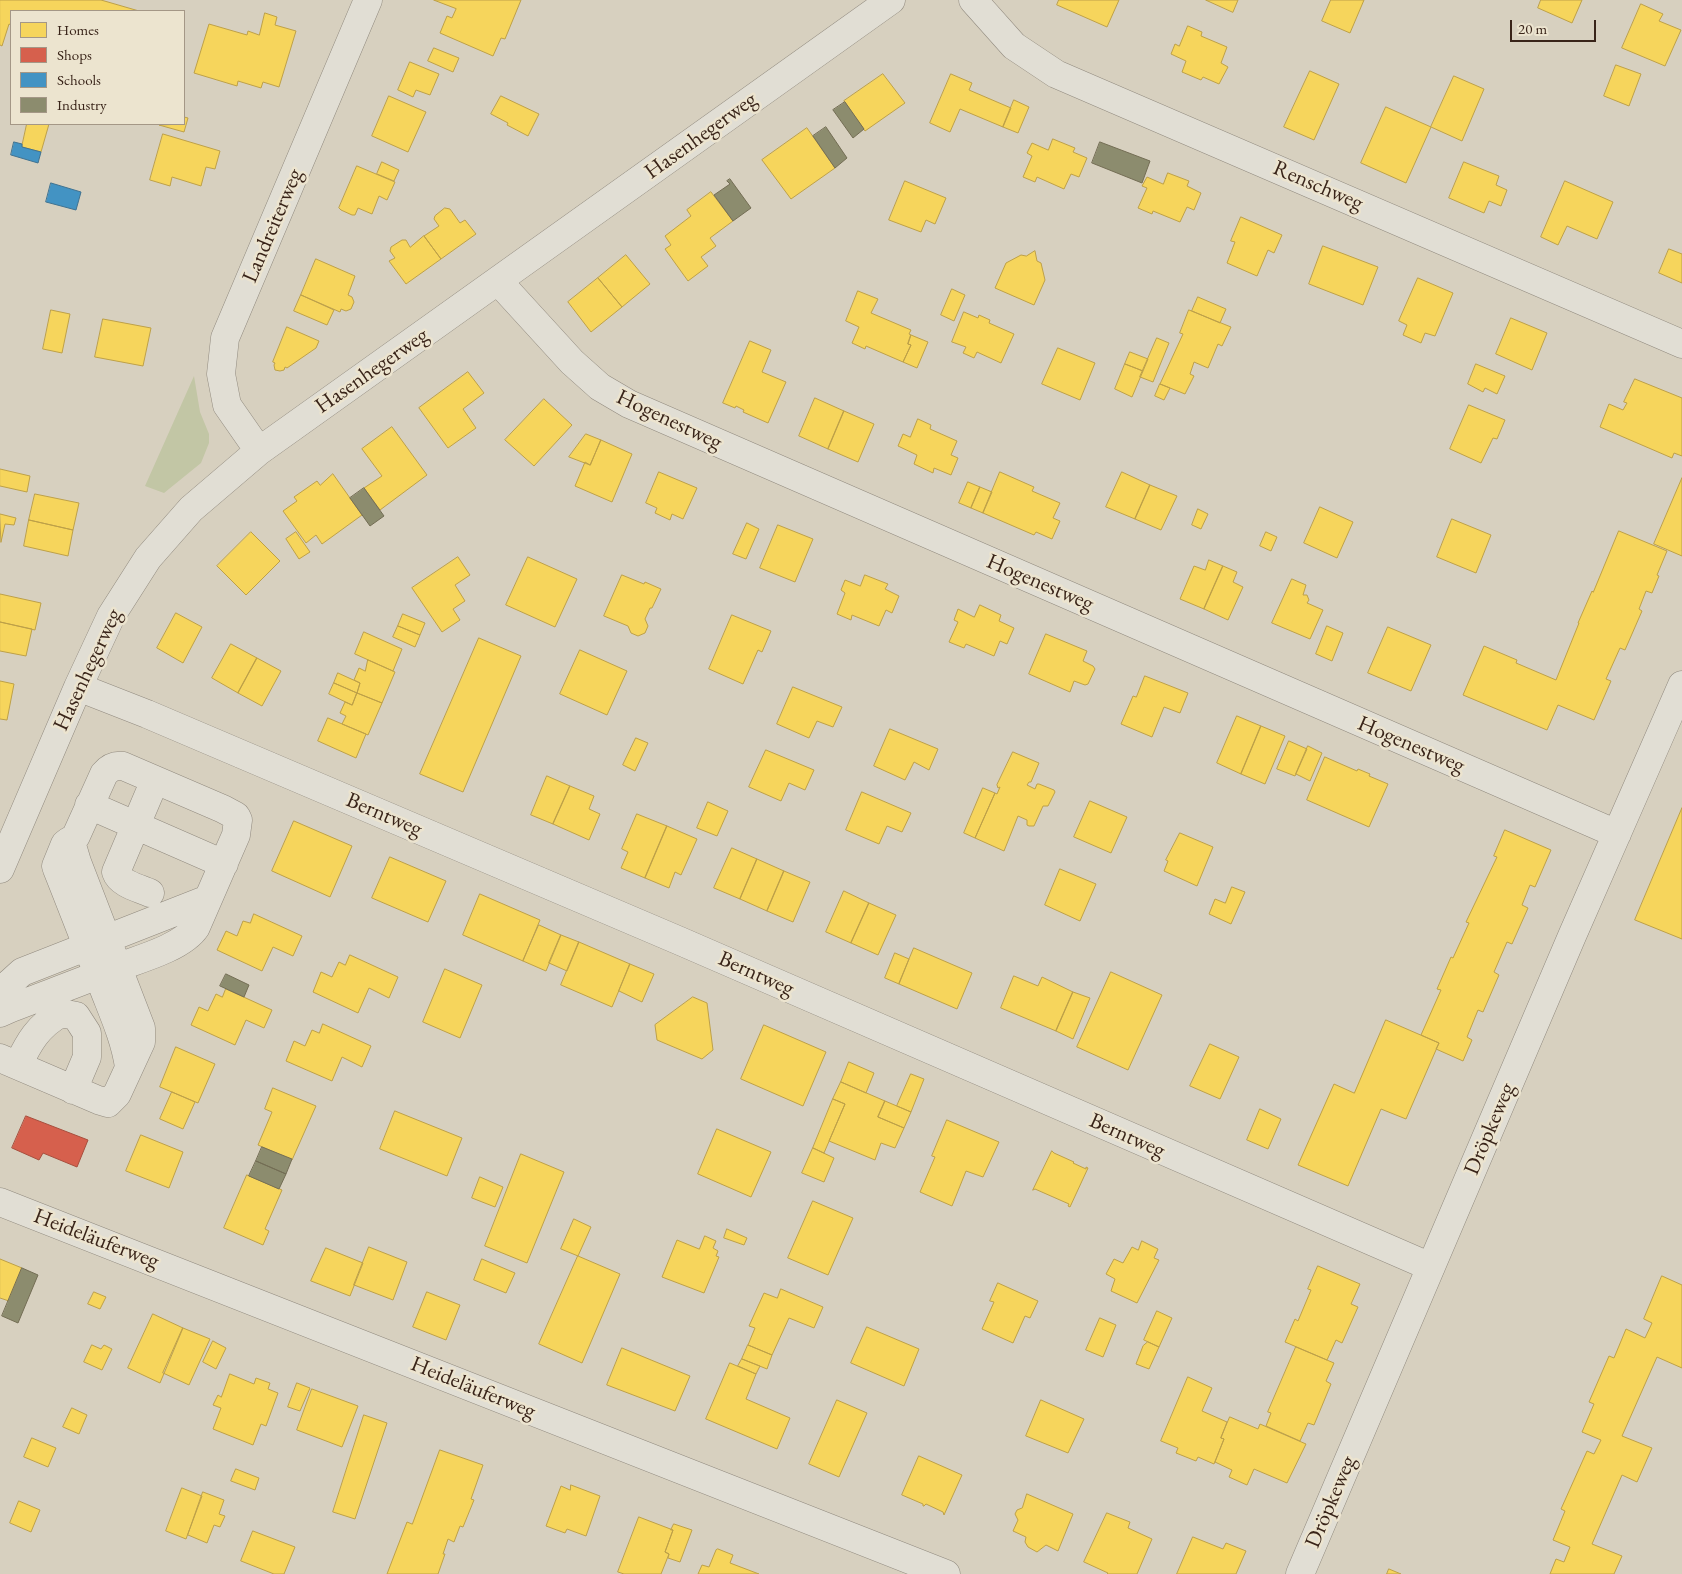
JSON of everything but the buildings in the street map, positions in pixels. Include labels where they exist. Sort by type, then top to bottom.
[{"type":"street","name":"Landreiterweg","points":[[259,451],[227,405],[221,374],[225,338],[368,0]]},
{"type":"street","name":"Hasenhegerweg","points":[[0,870],[78,687],[111,616],[148,558],[191,509],[259,451],[891,0]]},
{"type":"street","name":"Renschweg","points":[[973,0],[1014,46],[1056,74],[1682,344]]},
{"type":"street","name":"Hogenestweg","points":[[498,281],[572,362],[600,387],[629,404],[1617,834]]},
{"type":"street","name":"Dröpkeweg","points":[[1300,1574],[1682,685]]},
{"type":"street","name":"Berntweg","points":[[78,687],[156,718],[688,944],[1431,1267]]},
{"type":"street","points":[[0,1013],[108,971],[167,948],[192,933],[238,828],[236,816],[123,766],[112,767],[100,780],[76,836],[71,842],[69,841],[65,844],[57,862],[57,870],[97,943],[108,971],[129,1067],[117,1094],[108,1103],[74,1090],[9,1062],[48,1020],[61,1012],[76,1016],[87,1033],[87,1057],[74,1090]]},
{"type":"street","points":[[150,893],[122,881],[116,872],[154,780]]},
{"type":"street","points":[[89,805],[134,825],[216,880]]},
{"type":"street","points":[[0,1004],[10,982],[19,973],[97,943],[216,880]]},
{"type":"street","name":"Heideläuferweg","points":[[0,1202],[946,1574]]},
{"type":"green space","points":[[194,376],[200,412],[209,434],[209,443],[201,463],[164,493],[145,486]]}]
